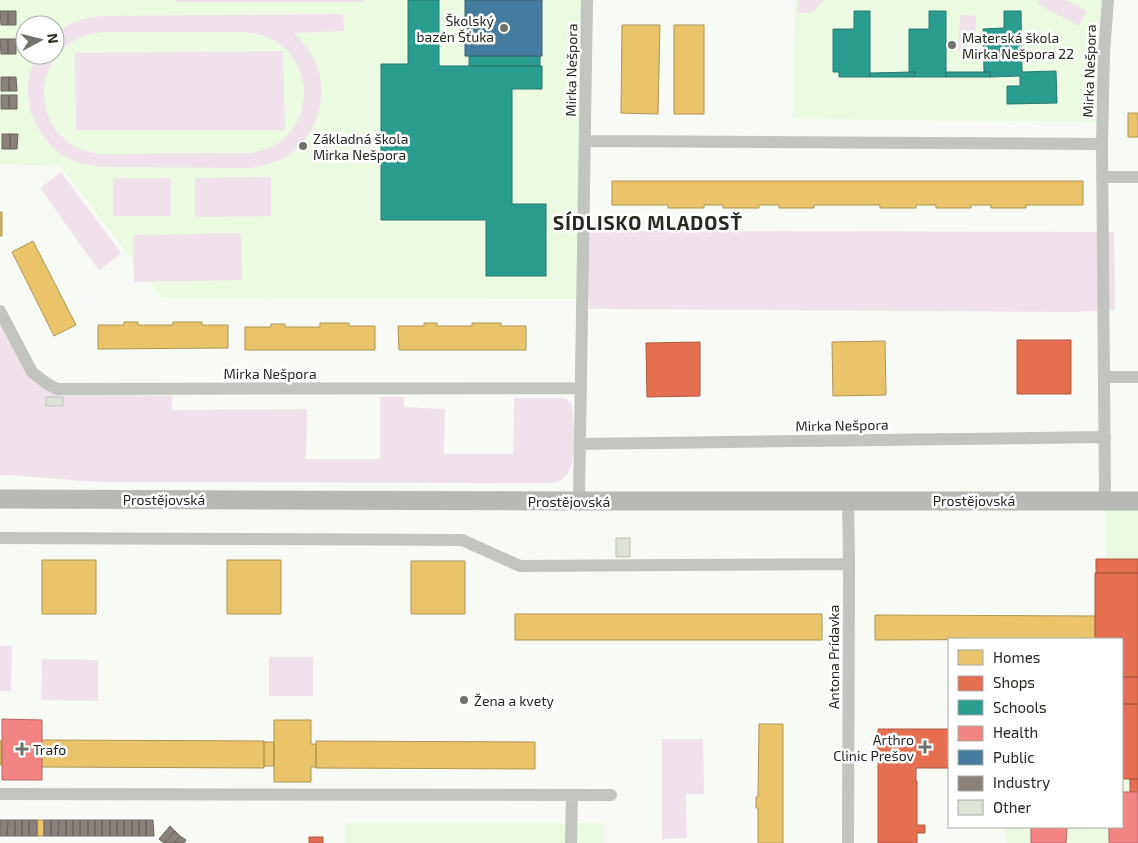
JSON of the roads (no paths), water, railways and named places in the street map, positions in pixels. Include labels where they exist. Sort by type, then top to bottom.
[{"type":"street","name":"Mirka Nešpora","points":[[579,501],[588,0]]},
{"type":"street","name":"Mirka Nešpora","points":[[1106,500],[1102,144],[1104,53],[1108,0]]},
{"type":"street","points":[[585,141],[1102,144]]},
{"type":"street","points":[[1102,177],[1138,177]]},
{"type":"street","name":"Mirka Nešpora","points":[[0,311],[32,372],[46,383],[58,388],[581,388]]},
{"type":"street","points":[[1104,376],[1138,377]]},
{"type":"street","name":"Mirka Nešpora","points":[[580,444],[1105,437]]},
{"type":"street","name":"Prostějovská","points":[[0,498],[1138,501]]},
{"type":"street","name":"Antona Prídavka","points":[[848,500],[848,843]]},
{"type":"street","points":[[0,538],[462,540],[520,566],[849,564]]},
{"type":"street","points":[[0,794],[610,795]]},
{"type":"street","points":[[571,843],[572,795]]},
{"type":"place","name":"Školský bazén Šťuka","points":[[504,28]]},
{"type":"place","name":"Materská škola Mirka Nešpora 22","points":[[952,45]]},
{"type":"place","name":"Základná škola Mirka Nešpora","points":[[303,146]]},
{"type":"place","name":"Žena a kvety","points":[[464,700]]},
{"type":"place","name":"Arthro Clinic Prešov","points":[[925,747]]},
{"type":"place","name":"Trafo","points":[[22,749]]},
{"type":"district","name":"SÍDLISKO MLADOSŤ","points":[[648,222]]}]
